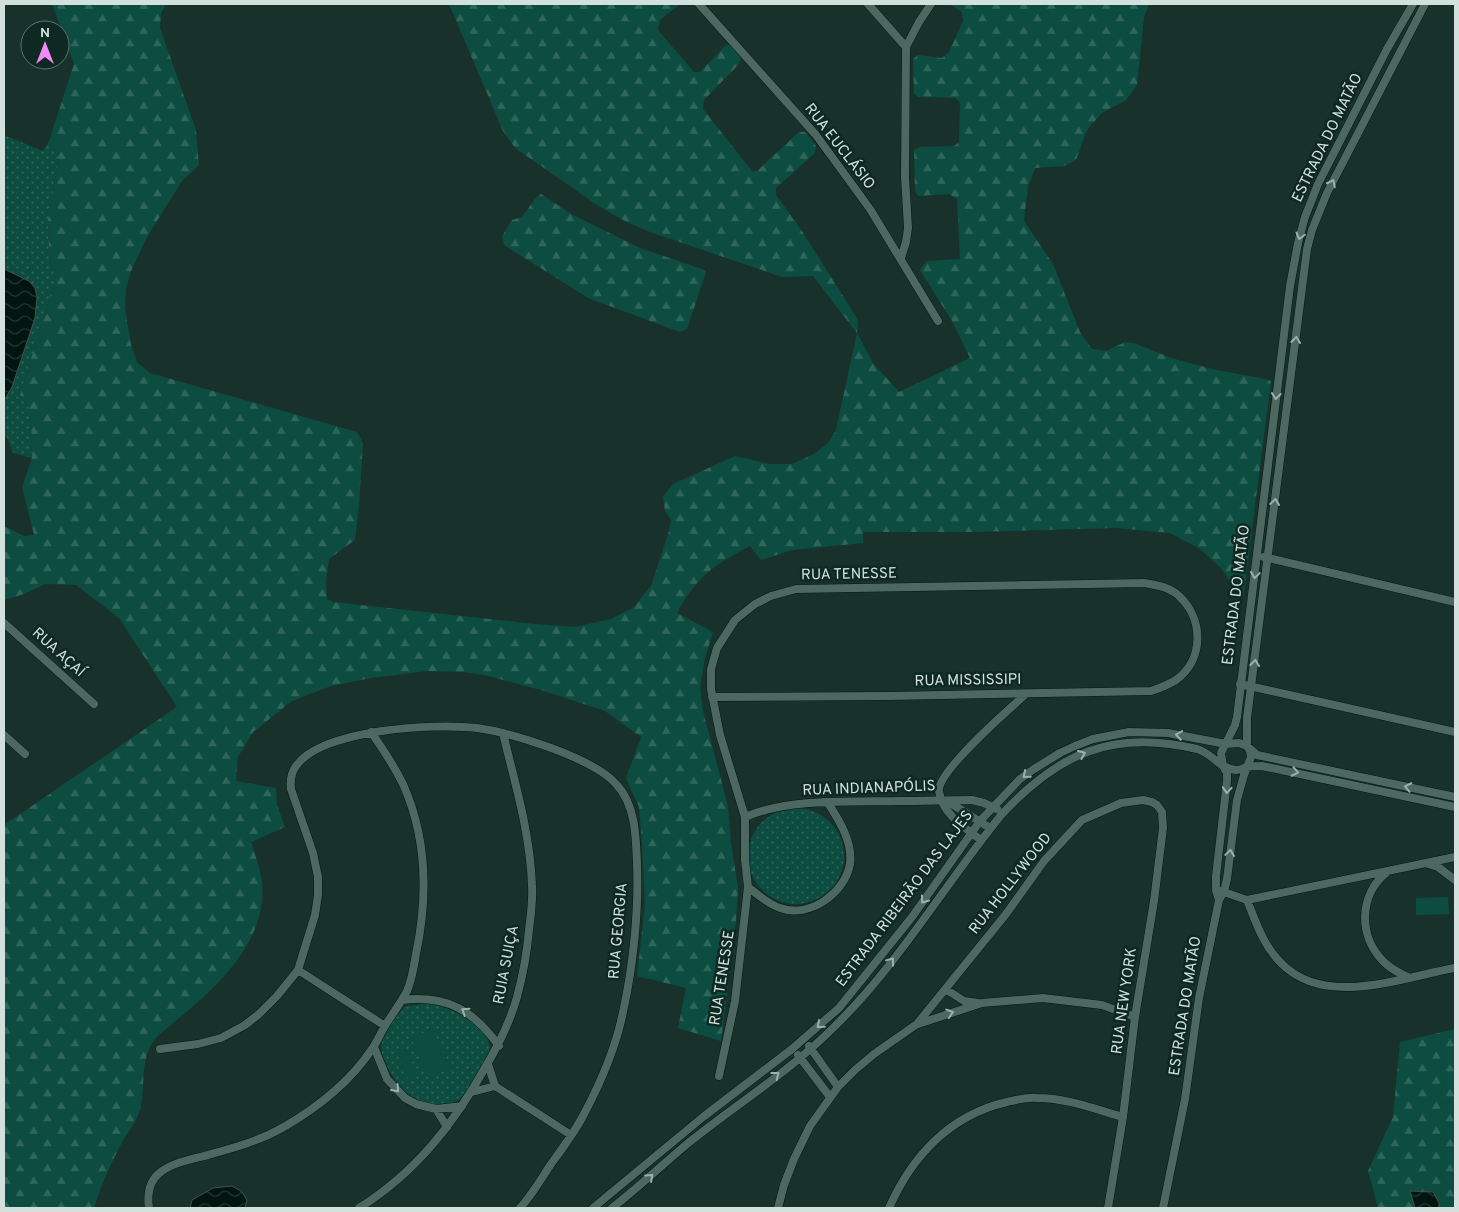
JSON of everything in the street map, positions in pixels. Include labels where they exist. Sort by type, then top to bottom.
[{"type":"street","name":"RUA EUCLÁSIO","points":[[700,4],[816,135],[870,209],[938,321]]},
{"type":"street","points":[[868,4],[906,47]]},
{"type":"street","points":[[901,258],[908,228],[905,177],[906,47],[931,4]]},
{"type":"street","name":"ESTRADA DO MATÃO","points":[[1163,1208],[1185,1099],[1202,979],[1219,900],[1218,855],[1227,792],[1227,772],[1223,766],[1221,753],[1235,726],[1288,296],[1298,243],[1305,217],[1318,184],[1413,4]]},
{"type":"street","name":"ESTRADA DO MATÃO","points":[[1247,746],[1247,718],[1305,265],[1312,230],[1328,193],[1425,4]]},
{"type":"street","points":[[1397,32],[1408,37]]},
{"type":"street","points":[[1388,49],[1398,54]]},
{"type":"street","points":[[1257,556],[1455,602]]},
{"type":"street","name":"RUA TENESSE","points":[[719,1076],[735,1001],[748,887],[745,860],[745,817],[720,735],[712,697],[711,677],[714,658],[735,620],[754,604],[771,596],[796,589],[1144,583],[1162,586],[1179,595],[1191,610],[1198,628],[1198,641]]},
{"type":"street","name":"RUA AÇAÍ","points":[[4,623],[94,704]]},
{"type":"street","name":"RUA MISSISSIPI","points":[[712,697],[1026,694],[1151,690],[1165,687],[1187,669],[1194,657],[1198,641]]},
{"type":"street","points":[[1240,684],[1455,732]]},
{"type":"street","points":[[990,828],[945,800],[939,793],[939,786],[975,741],[1026,694]]},
{"type":"street","name":"RUA GEORGIA","points":[[160,1050],[214,1040],[245,1025],[277,996],[298,970],[315,915],[318,877],[313,853],[291,789],[290,779],[294,768],[314,750],[372,732],[444,727],[476,728],[503,733],[547,747],[603,773],[617,786],[627,800],[632,813],[636,843],[638,906],[623,1012],[612,1051],[582,1117],[520,1208]]},
{"type":"street","points":[[148,1205],[150,1185],[163,1170],[184,1161],[254,1141],[280,1129],[310,1111],[336,1090],[362,1064],[374,1048],[408,989],[419,937],[424,897],[424,866],[412,808],[403,784],[372,732]]},
{"type":"street","name":"ESTRADA RIBEIRÃO DAS LAJES","points":[[593,1208],[703,1117],[792,1049],[834,1012],[858,986],[912,917],[980,821],[1020,780],[1034,769],[1060,753],[1093,739],[1129,732],[1168,733],[1226,744]]},
{"type":"street","name":"RUIA SUIÇA","points":[[359,1208],[379,1196],[402,1177],[447,1127],[472,1092],[499,1046],[511,1016],[522,979],[528,944],[532,886],[525,819],[503,733]]},
{"type":"street","points":[[4,736],[26,754]]},
{"type":"street","name":"ESTRADA RIBEIRÃO DAS LAJES","points":[[612,1208],[634,1192],[686,1145],[800,1058],[833,1029],[874,984],[990,828],[1022,793],[1056,766],[1089,751],[1110,745],[1152,742],[1198,749],[1208,753],[1223,766]]},
{"type":"street","points":[[1226,744],[1238,743],[1247,746],[1257,755],[1455,797]]},
{"type":"street","points":[[1247,746],[1251,757],[1237,800],[1220,891],[1247,900],[1455,857]]},
{"type":"street","points":[[1223,766],[1236,770],[1262,766],[1455,807]]},
{"type":"street","points":[[945,800],[948,812],[981,840]]},
{"type":"street","name":"RUA INDIANAPÓLIS","points":[[745,817],[767,809],[828,803],[972,800],[993,807]]},
{"type":"street","name":"RUA HOLLYWOOD","points":[[778,1208],[794,1159],[810,1126],[830,1097],[855,1070],[874,1054],[917,1024],[1006,914],[1044,861],[1082,820],[1121,803],[1136,800],[1152,802]]},
{"type":"street","name":"RUA NEW YORK","points":[[1108,1208],[1123,1117],[1135,1017],[1164,828],[1162,812],[1152,802]]},
{"type":"street","points":[[748,887],[775,906],[793,910],[809,908],[824,901],[836,891],[846,876],[850,863],[849,848],[843,828],[828,803]]},
{"type":"street","points":[[993,807],[1002,814]]},
{"type":"street","points":[[1423,863],[1438,867],[1455,880]]},
{"type":"street","points":[[1389,871],[1372,888],[1365,911],[1364,926],[1368,938],[1382,961],[1409,978]]},
{"type":"street","points":[[1247,900],[1261,935],[1270,950],[1282,964],[1300,978],[1326,986],[1352,988],[1409,978],[1453,968],[1455,960]]},
{"type":"street","points":[[298,970],[385,1026]]},
{"type":"street","points":[[946,990],[964,1001],[982,1004]]},
{"type":"street","points":[[402,1000],[426,998],[455,1005],[480,1023],[499,1046]]},
{"type":"street","name":"RUA HOLLYWOOD","points":[[917,1024],[982,1004],[1042,998],[1102,1005],[1135,1017]]},
{"type":"street","points":[[803,1040],[811,1048],[838,1087]]},
{"type":"street","points":[[374,1048],[387,1079],[405,1098],[416,1104],[436,1109],[462,1106]]},
{"type":"street","points":[[792,1049],[830,1097]]},
{"type":"street","points":[[488,1064],[495,1086],[571,1135]]},
{"type":"street","points":[[472,1092],[495,1086]]},
{"type":"street","points":[[889,1208],[897,1190],[915,1161],[936,1140],[976,1112],[998,1104],[1036,1098],[1076,1103],[1123,1117]]},
{"type":"street","points":[[436,1109],[447,1127]]},
{"type":"green space","points":[[52,4],[166,4],[161,13],[160,28],[196,130],[199,165],[182,181],[147,237],[131,271],[126,289],[125,308],[131,345],[137,362],[150,373],[357,432],[363,443],[355,540],[329,559],[326,581],[327,599],[333,602],[575,627],[611,619],[634,607],[651,586],[671,520],[665,511],[663,497],[673,484],[735,456],[769,464],[792,464],[814,454],[828,443],[836,430],[857,333],[873,363],[899,392],[970,358],[952,321],[920,270],[927,261],[960,259],[957,199],[949,194],[918,196],[915,190],[914,150],[919,147],[954,146],[959,142],[960,103],[956,98],[918,97],[914,94],[913,59],[918,55],[942,58],[949,52],[963,21],[962,12],[950,4],[1149,4],[1144,17],[1137,85],[1126,100],[1102,113],[1087,130],[1076,160],[1064,166],[1035,168],[1028,186],[1024,221],[1053,264],[1080,332],[1092,349],[1106,351],[1125,342],[1134,343],[1171,358],[1216,370],[1271,381],[1243,599],[1220,567],[1200,549],[1170,533],[1116,528],[976,532],[863,532],[863,543],[792,550],[761,560],[750,546],[716,566],[699,581],[684,600],[677,613],[713,632],[705,658],[700,687],[703,711],[728,806],[731,843],[738,888],[736,921],[721,1041],[678,1028],[686,988],[637,976],[645,905],[642,843],[639,807],[626,778],[641,737],[605,711],[541,690],[484,675],[464,672],[427,671],[371,678],[331,686],[292,701],[253,732],[238,757],[236,781],[276,788],[277,805],[285,827],[251,842],[260,871],[263,894],[259,917],[245,948],[214,987],[153,1041],[145,1062],[141,1107],[135,1122],[114,1158],[94,1208],[4,1208],[4,825],[177,707],[119,618],[76,585],[45,584],[24,594],[4,600],[4,526],[24,536],[34,535],[22,487],[32,458],[31,412],[20,395],[55,280],[49,256],[48,219],[59,159],[49,141],[74,64],[70,53],[70,20],[58,20]]},
{"type":"green space","points":[[449,4],[680,4],[660,20],[658,30],[694,72],[700,72],[726,45],[733,46],[741,58],[739,64],[704,100],[703,109],[752,171],[757,171],[799,132],[805,132],[816,146],[815,153],[776,188],[776,195],[802,231],[858,320],[857,333],[813,276],[782,277],[650,232],[623,220],[597,205],[515,148],[503,131]]},
{"type":"green space","points":[[4,135],[43,151],[49,141],[59,159],[48,219],[49,256],[55,280],[20,395],[31,411],[32,458],[13,453],[7,437],[4,438],[4,399],[35,318],[37,297],[29,281],[4,269]]},
{"type":"green space","points":[[541,194],[573,215],[640,248],[706,272],[687,329],[680,332],[588,298],[504,245],[502,236],[512,220],[522,217]]},
{"type":"green space","points":[[796,808],[814,812],[830,822],[840,838],[844,856],[840,874],[830,890],[814,900],[796,904],[778,900],[762,890],[752,874],[748,856],[752,838],[762,822],[778,812]]},
{"type":"green space","points":[[1448,897],[1449,914],[1416,915],[1416,898]]},
{"type":"green space","points":[[427,1003],[447,1008],[469,1020],[485,1035],[489,1044],[489,1054],[465,1095],[458,1100],[445,1104],[427,1104],[411,1096],[398,1084],[382,1053],[385,1033],[404,1007]]},
{"type":"green space","points":[[433,1029],[450,1068],[428,1078],[411,1038]]},
{"type":"green space","points":[[1455,1029],[1455,1208],[1378,1208],[1368,1171],[1393,1117],[1400,1042]]},
{"type":"green space","points":[[407,1050],[417,1075],[408,1079],[398,1053]]},
{"type":"water","points":[[4,269],[29,281],[35,288],[37,297],[35,318],[12,387],[5,399],[4,399]]},
{"type":"water","points":[[232,1186],[241,1191],[247,1200],[245,1208],[190,1208],[192,1200],[213,1188]]},
{"type":"water","points":[[1410,1191],[1433,1192],[1439,1203],[1439,1208],[1415,1208]]}]
